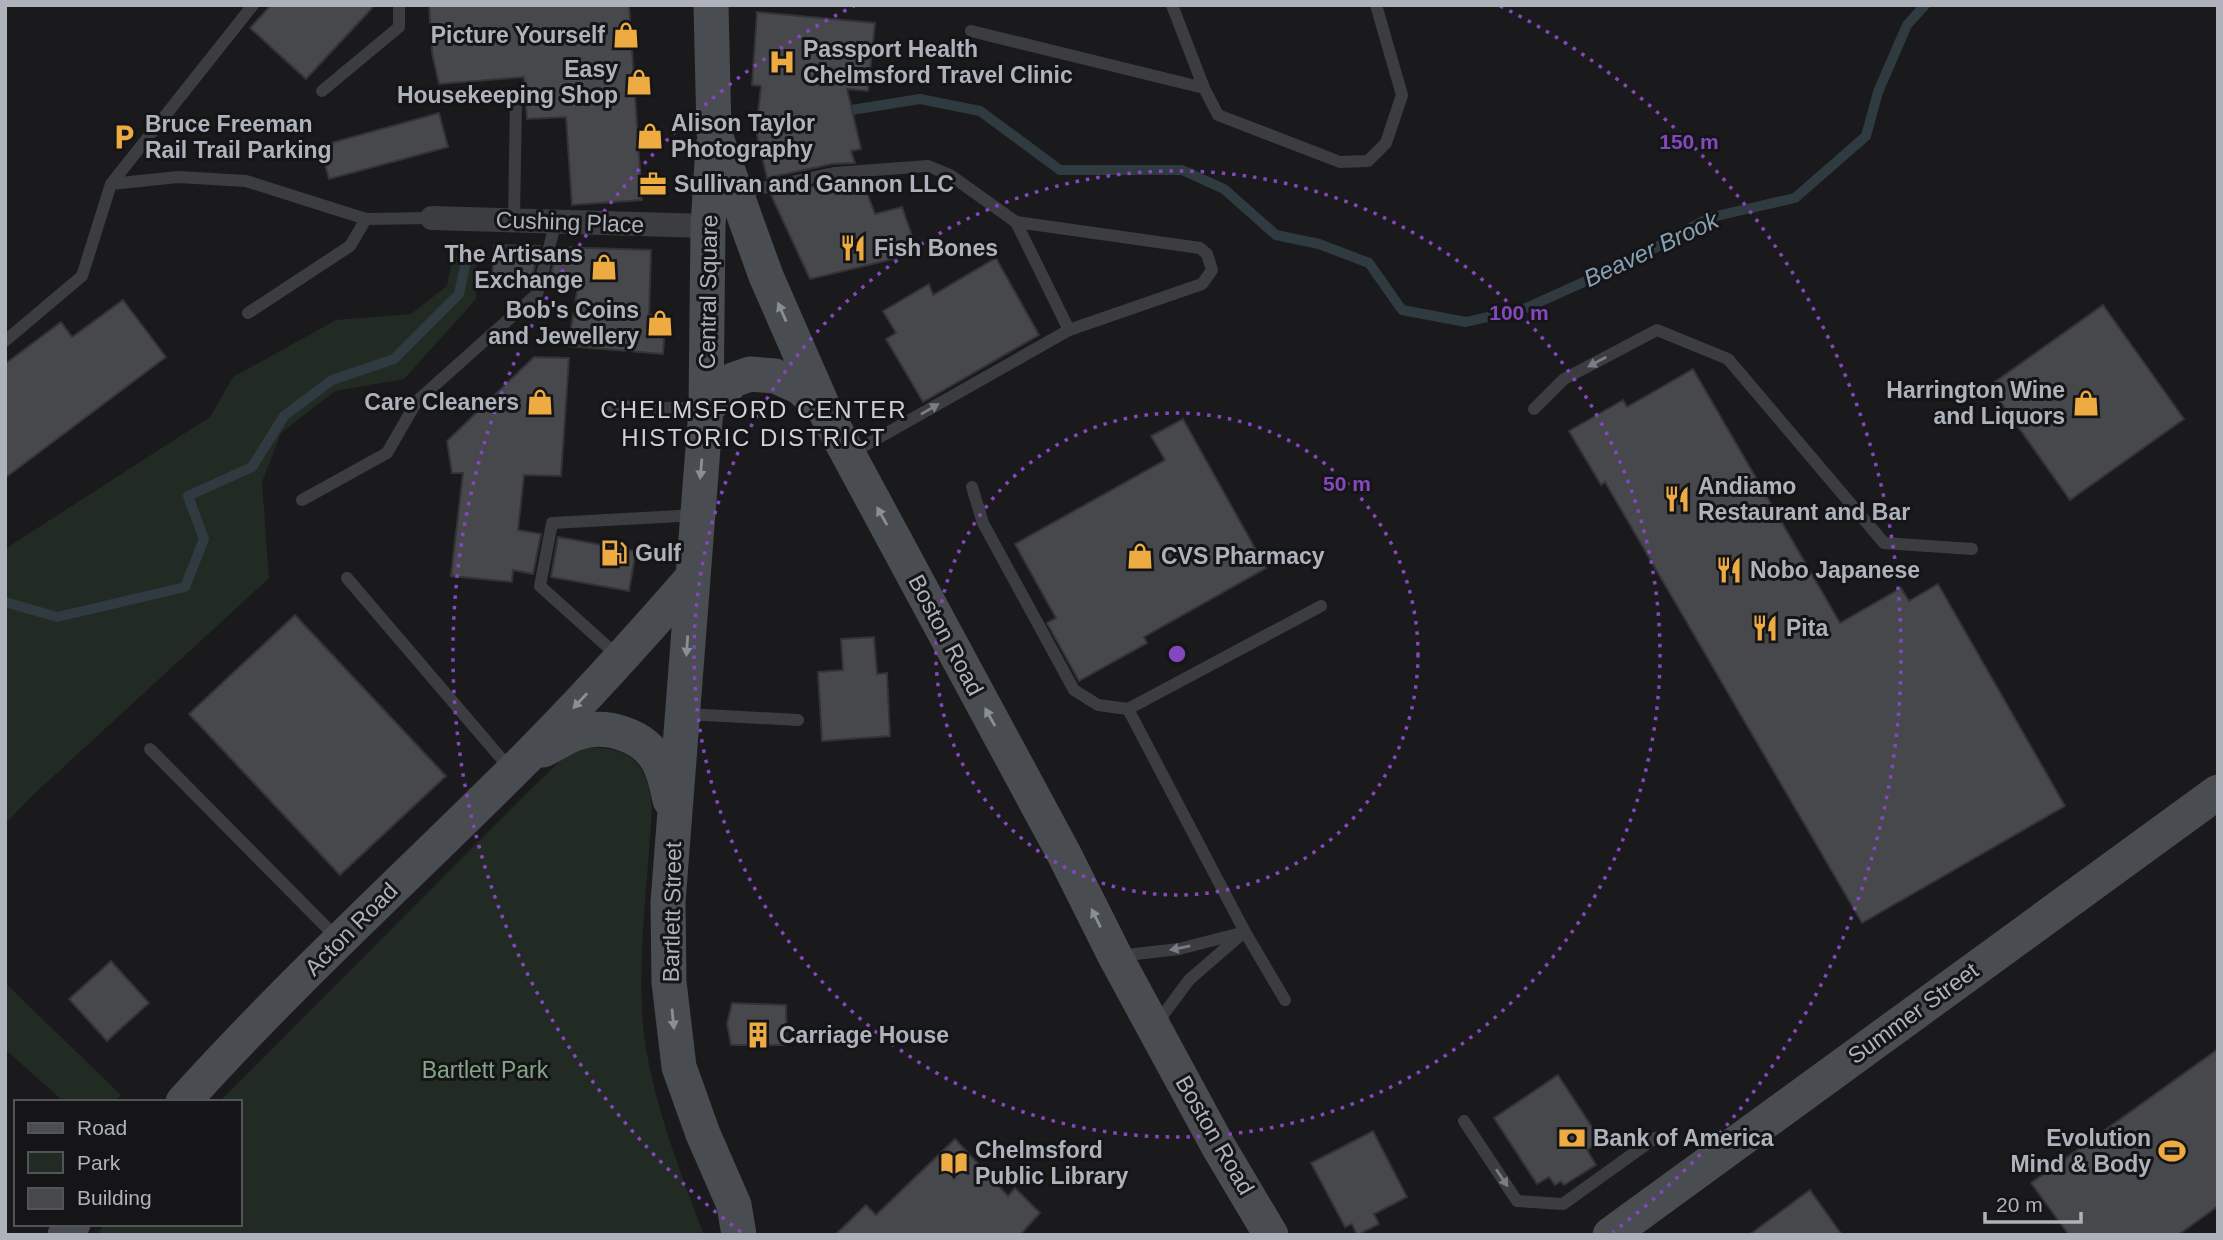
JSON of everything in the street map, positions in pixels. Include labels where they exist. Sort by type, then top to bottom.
[{"type":"main road","name":"Boston Road","points":[[711,5],[714,132],[766,276],[825,411],[1064,853],[1115,956],[1217,1144],[1272,1235]]},
{"type":"main road","name":"Central Square","points":[[692,578],[706,409],[708,226],[714,132]]},
{"type":"main road","points":[[706,409],[733,380],[750,373],[775,376],[800,387],[825,411]]},
{"type":"main road","name":"Acton Road","points":[[185,1100],[340,940],[518,766],[620,659],[692,578]]},
{"type":"main road","name":"Bartlett Street","points":[[692,578],[668,902],[669,982],[679,1067],[737,1220],[758,1235]]},
{"type":"main road","name":"Acton Road","points":[[518,766],[576,733],[590,730],[625,733],[651,751],[660,764],[675,817]]},
{"type":"main road","name":"Summer Street","points":[[1610,1235],[2218,792]]},
{"type":"street","name":"Cushing Place","points":[[432,218],[708,226]]},
{"type":"lane","points":[[5,341],[82,276],[111,184],[253,5]]},
{"type":"lane","points":[[322,91],[399,27],[399,5]]},
{"type":"lane","points":[[1172,5],[1204,88],[1218,115],[1340,162],[1368,161],[1387,143],[1402,95],[1376,5]]},
{"type":"lane","points":[[971,31],[1204,88]]},
{"type":"lane","points":[[514,220],[516,98]]},
{"type":"lane","points":[[737,194],[834,173],[928,166],[950,174],[1016,222],[1069,330]]},
{"type":"lane","points":[[111,184],[178,177],[246,181],[366,219],[432,218]]},
{"type":"lane","points":[[248,313],[350,246],[366,219]]},
{"type":"lane","points":[[302,500],[387,453],[417,401],[537,295],[556,221]]},
{"type":"lane","points":[[849,455],[1069,330],[1202,284],[1212,270],[1207,254],[1200,248],[1016,222]]},
{"type":"lane","points":[[1534,409],[1564,379],[1657,330],[1728,359],[1884,543],[1972,549]]},
{"type":"lane","points":[[612,406],[706,409]]},
{"type":"lane","points":[[972,487],[982,523],[1074,690],[1098,705],[1128,709],[1321,606]]},
{"type":"lane","points":[[620,659],[540,586],[552,523],[697,515]]},
{"type":"lane","points":[[346,578],[518,766]]},
{"type":"lane","points":[[1128,709],[1245,932],[1285,1000]]},
{"type":"lane","points":[[682,714],[798,720]]},
{"type":"lane","points":[[150,749],[340,940]]},
{"type":"lane","points":[[1115,956],[1179,949],[1245,932]]},
{"type":"lane","points":[[1155,1026],[1189,980],[1245,932]]},
{"type":"lane","points":[[1464,1121],[1517,1201],[1563,1205],[1655,1138]]},
{"type":"green space","points":[[476,251],[476,299],[404,379],[335,391],[281,433],[262,482],[269,578],[33,795],[5,824],[5,549],[210,417],[233,377],[336,320],[411,314],[447,286],[453,256]]},
{"type":"green space","name":"Bartlett Park","points":[[585,747],[615,751],[635,761],[647,780],[652,810],[641,980],[644,1035],[661,1111],[704,1235],[96,1235],[103,1226],[242,1226],[242,1100],[221,1100],[566,755]]},
{"type":"green space","points":[[5,983],[121,1095],[115,1100],[62,1100],[5,1049]]},
{"type":"building","points":[[271,5],[375,5],[306,79],[250,28]]},
{"type":"building","points":[[429,5],[629,5],[642,200],[572,205],[566,117],[527,119],[524,77],[439,84],[432,53]]},
{"type":"building","points":[[757,12],[875,23],[868,91],[847,89],[861,149],[851,151],[855,163],[832,164],[767,178],[756,131],[761,86],[752,85]]},
{"type":"building","points":[[439,113],[448,147],[329,179],[320,146]]},
{"type":"building","points":[[862,180],[875,214],[902,207],[918,253],[810,279],[771,195],[835,182]]},
{"type":"building","points":[[494,245],[540,246],[530,285],[492,284]]},
{"type":"building","points":[[558,247],[651,250],[649,315],[666,313],[663,354],[568,346],[578,286],[548,285]]},
{"type":"building","points":[[996,258],[1039,335],[923,402],[886,339],[896,333],[883,311],[929,284],[933,295]]},
{"type":"building","points":[[123,300],[166,357],[5,478],[5,364],[61,322],[72,337]]},
{"type":"building","name":"Harrington Wine and Liquors","points":[[2103,305],[2184,419],[2070,500],[1989,386]]},
{"type":"building","points":[[534,357],[569,358],[561,476],[524,475],[518,530],[541,534],[533,574],[513,570],[512,582],[451,576],[463,473],[452,473],[447,441]]},
{"type":"building","points":[[1693,369],[1840,623],[1901,588],[1909,601],[1938,584],[2065,806],[1862,923],[1605,482],[1601,485],[1569,431],[1623,400],[1627,407]]},
{"type":"building","name":"CVS Pharmacy","points":[[1183,419],[1266,568],[1144,637],[1147,643],[1079,681],[1047,623],[1056,618],[1015,544],[1165,460],[1151,436]]},
{"type":"building","points":[[558,537],[636,551],[629,591],[551,577]]},
{"type":"building","points":[[295,615],[446,776],[340,875],[189,714]]},
{"type":"building","points":[[874,637],[877,674],[887,673],[890,736],[822,741],[818,672],[843,670],[841,639]]},
{"type":"building","points":[[111,961],[149,1003],[107,1041],[69,999]]},
{"type":"building","name":"Carriage House","points":[[732,1003],[786,1005],[787,1045],[731,1045],[727,1024]]},
{"type":"building","points":[[2218,1049],[2218,1206],[2178,1235],[2069,1235],[2031,1183]]},
{"type":"building","points":[[1558,1075],[1601,1141],[1587,1150],[1596,1165],[1564,1185],[1561,1181],[1555,1185],[1549,1177],[1537,1184],[1494,1118]]},
{"type":"building","points":[[1373,1131],[1407,1197],[1374,1214],[1379,1224],[1357,1235],[1352,1224],[1345,1227],[1311,1163]]},
{"type":"building","name":"Chelmsford Public Library","points":[[955,1139],[1008,1196],[1015,1188],[1040,1213],[1020,1235],[835,1235],[866,1205],[876,1215]]},
{"type":"building","points":[[1810,1190],[1842,1235],[1749,1235]]},
{"type":"waterway","name":"Beaver Brook","points":[[839,112],[920,99],[980,111],[1060,170],[1182,170],[1224,189],[1276,235],[1319,244],[1369,263],[1402,310],[1466,322],[1526,308],[1637,258],[1708,218],[1795,198],[1866,136],[1878,92],[1907,25],[1925,5]]},
{"type":"waterway","name":"Beaver Brook","points":[[5,602],[57,617],[185,587],[204,539],[188,496],[252,467],[284,416],[332,380],[394,359],[459,294],[466,261]]},
{"type":"place","name":"Picture Yourself","points":[[626,35]]},
{"type":"place","name":"Passport Health Chelmsford Travel Clinic","points":[[782,62]]},
{"type":"place","name":"Easy Housekeeping Shop","points":[[639,82]]},
{"type":"place","name":"Alison Taylor Photography","points":[[650,136]]},
{"type":"place","name":"Bruce Freeman Rail Trail Parking","points":[[124,137]]},
{"type":"place","name":"Sullivan and Gannon LLC","points":[[653,184]]},
{"type":"place","name":"Fish Bones","points":[[853,248]]},
{"type":"place","name":"The Artisans Exchange","points":[[604,267]]},
{"type":"place","name":"Bob's Coins and Jewellery","points":[[660,323]]},
{"type":"place","name":"Care Cleaners","points":[[540,402]]},
{"type":"place","name":"Harrington Wine and Liquors","points":[[2086,403]]},
{"type":"place","name":"Andiamo Restaurant and Bar","points":[[1677,499]]},
{"type":"place","name":"Gulf","points":[[614,553]]},
{"type":"place","name":"CVS Pharmacy","points":[[1140,556]]},
{"type":"place","name":"Nobo Japanese","points":[[1729,570]]},
{"type":"place","name":"Pita","points":[[1765,628]]},
{"type":"place","name":"Carriage House","points":[[758,1035]]},
{"type":"place","name":"Bank of America","points":[[1572,1138]]},
{"type":"place","name":"Evolution Mind & Body","points":[[2172,1151]]},
{"type":"place","name":"Chelmsford Public Library","points":[[954,1163]]},
{"type":"district","name":"CHELMSFORD CENTER HISTORIC DISTRICT","points":[[754,423]]}]
